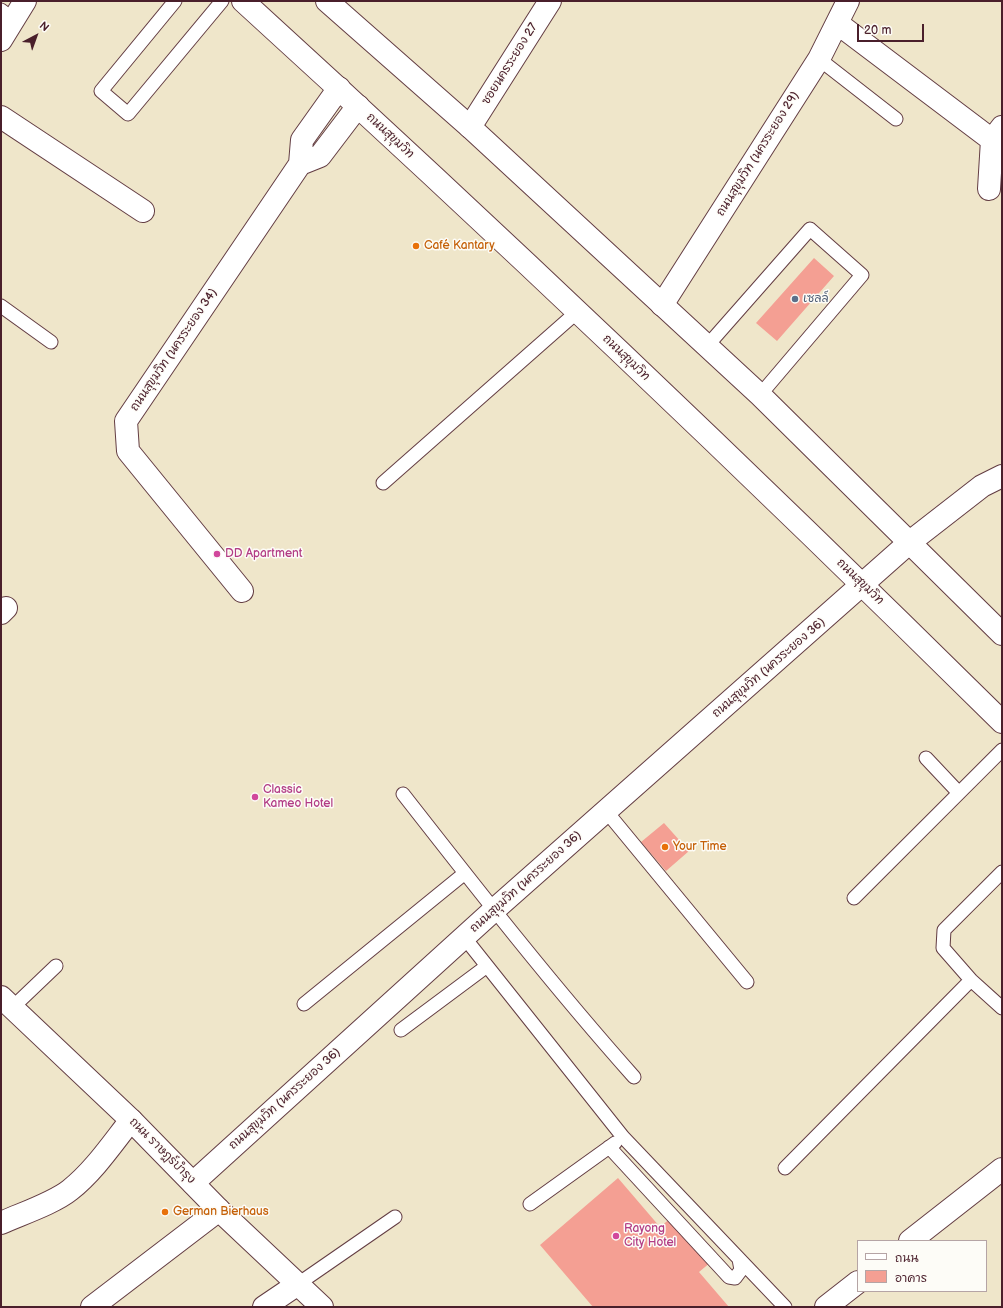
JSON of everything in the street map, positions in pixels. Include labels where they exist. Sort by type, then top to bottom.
[{"type":"street","name":"ถนนสุขุมวิท","points":[[243,1],[339,88],[577,312],[862,585],[1002,722]]},
{"type":"street","name":"ซอยนครระยอง 27","points":[[470,127],[550,1]]},
{"type":"street","name":"ถนนสุขุมวิท (นครระยอง 29)","points":[[662,305],[819,59],[848,1]]},
{"type":"street","points":[[338,5],[760,395],[1002,634]]},
{"type":"street","points":[[1,40],[13,10]]},
{"type":"street","points":[[837,23],[997,133],[988,189]]},
{"type":"street","name":"ถนนสุขุมวิท (นครระยอง 34)","points":[[242,590],[128,451],[126,420],[300,164],[302,140],[339,88]]},
{"type":"street","points":[[300,164],[320,156],[358,106]]},
{"type":"street","points":[[1,117],[142,211]]},
{"type":"street","name":"ถนนสุขุมวิท (นครระยอง 36)","points":[[193,1183],[494,910],[910,542],[982,486],[1002,476]]},
{"type":"street","name":"ถนน ราษฎร์บำรุง","points":[[7,1002],[131,1120],[219,1210],[322,1307]]},
{"type":"street","points":[[1,1223],[38,1207],[70,1190],[95,1166],[131,1120]]},
{"type":"street","points":[[911,1240],[1002,1169]]},
{"type":"street","points":[[92,1307],[219,1210]]},
{"type":"street","points":[[826,1307],[857,1283]]},
{"type":"street","points":[[264,1307],[298,1284]]},
{"type":"lane","points":[[175,1],[101,91],[128,114],[222,1]]},
{"type":"lane","points":[[819,59],[896,120]]},
{"type":"lane","points":[[706,346],[810,229],[862,275],[760,395]]},
{"type":"lane","points":[[1,306],[51,342]]},
{"type":"lane","points":[[383,483],[577,312]]},
{"type":"lane","points":[[854,898],[1002,750]]},
{"type":"lane","points":[[926,758],[959,793]]},
{"type":"lane","points":[[403,794],[494,910],[634,1077]]},
{"type":"lane","points":[[606,812],[747,982]]},
{"type":"lane","points":[[1002,872],[944,930],[943,948],[971,980],[1002,1008]]},
{"type":"lane","points":[[304,1004],[465,873]]},
{"type":"lane","points":[[464,937],[623,1137],[785,1307]]},
{"type":"lane","points":[[7,1002],[56,966]]},
{"type":"lane","points":[[402,1030],[487,966]]},
{"type":"lane","points":[[785,1168],[971,980]]},
{"type":"lane","points":[[530,1204],[623,1137]]},
{"type":"lane","points":[[609,1147],[729,1277],[735,1278],[741,1270],[739,1259]]},
{"type":"lane","points":[[298,1284],[395,1217]]},
{"type":"building","name":"เซลล์","points":[[814,258],[834,276],[777,341],[756,323]]},
{"type":"building","name":"Your Time","points":[[664,823],[689,851],[666,871],[641,842]]},
{"type":"building","name":"Rayong City Hotel","points":[[618,1178],[660,1227],[678,1212],[717,1257],[699,1272],[729,1307],[593,1307],[540,1245]]},
{"type":"place","name":"Café Kantary","points":[[416,246]]},
{"type":"place","name":"เซลล์","points":[[795,299]]},
{"type":"place","name":"DD Apartment","points":[[217,554]]},
{"type":"place","name":"Classic Kameo Hotel","points":[[255,797]]},
{"type":"place","name":"Your Time","points":[[665,847]]},
{"type":"place","name":"German Bierhaus","points":[[165,1212]]},
{"type":"place","name":"Rayong City Hotel","points":[[616,1236]]}]
